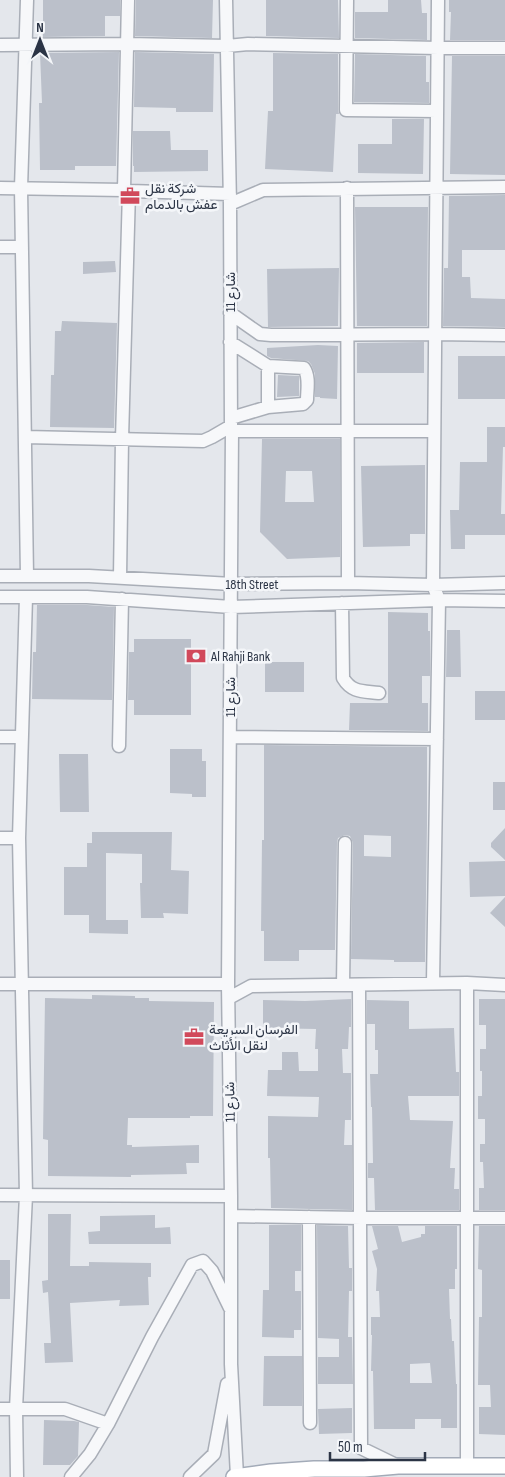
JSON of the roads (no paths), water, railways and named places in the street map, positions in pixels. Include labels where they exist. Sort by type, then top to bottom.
[{"type":"main road","points":[[236,1477],[270,1472],[364,1470],[398,1466],[505,1466]]},
{"type":"street","points":[[27,0],[21,188],[27,576]]},
{"type":"street","points":[[120,578],[127,190],[128,0]]},
{"type":"street","name":"شارع 11","points":[[226,0],[230,199],[232,584],[228,984],[231,1364],[236,1477]]},
{"type":"street","points":[[346,0],[346,110],[437,111]]},
{"type":"street","points":[[433,983],[438,600],[433,585],[438,0]]},
{"type":"street","points":[[0,45],[127,44],[227,46],[248,44],[505,48]]},
{"type":"street","points":[[0,188],[127,190],[230,199],[263,190],[505,187]]},
{"type":"street","points":[[347,188],[348,583]]},
{"type":"street","points":[[0,247],[22,247]]},
{"type":"street","points":[[230,313],[260,334],[271,335],[505,335]]},
{"type":"street","points":[[25,438],[203,441],[268,407],[303,404],[307,400],[308,373],[304,368],[268,366],[230,342]]},
{"type":"street","points":[[268,366],[268,407]]},
{"type":"street","points":[[231,425],[348,432],[434,431]]},
{"type":"street","name":"18th Street","points":[[0,576],[89,576],[232,584],[348,583],[433,585],[505,583]]},
{"type":"street","points":[[0,597],[122,599],[231,607],[438,600],[505,601]]},
{"type":"street","points":[[17,1477],[16,1409],[26,1196],[19,838],[26,597]]},
{"type":"street","points":[[119,746],[122,599]]},
{"type":"street","points":[[342,603],[344,678],[348,685],[355,690],[379,693]]},
{"type":"street","points":[[0,737],[22,737]]},
{"type":"street","points":[[230,737],[437,739]]},
{"type":"street","points":[[0,838],[19,838]]},
{"type":"street","points":[[343,985],[345,843]]},
{"type":"street","points":[[229,998],[251,986],[433,983],[505,985]]},
{"type":"street","points":[[467,983],[467,1466]]},
{"type":"street","points":[[0,984],[228,984]]},
{"type":"street","points":[[359,985],[361,1448],[398,1466]]},
{"type":"street","points":[[0,1196],[231,1196]]},
{"type":"street","points":[[231,1216],[505,1218]]},
{"type":"street","points":[[309,1217],[310,1423]]},
{"type":"street","points":[[71,1477],[90,1454],[108,1424],[152,1337],[192,1265],[203,1261],[212,1271],[231,1311]]},
{"type":"street","name":"شارع 11","points":[[190,1477],[214,1454],[231,1364]]},
{"type":"street","points":[[0,1409],[65,1409],[108,1424]]},
{"type":"place","name":"شركة نقل عفش بالدمام","points":[[130,196]]},
{"type":"place","name":"Al Rahji Bank","points":[[196,656]]},
{"type":"place","name":"الفرسان السريعة لنقل الأثاث","points":[[194,1037]]}]
